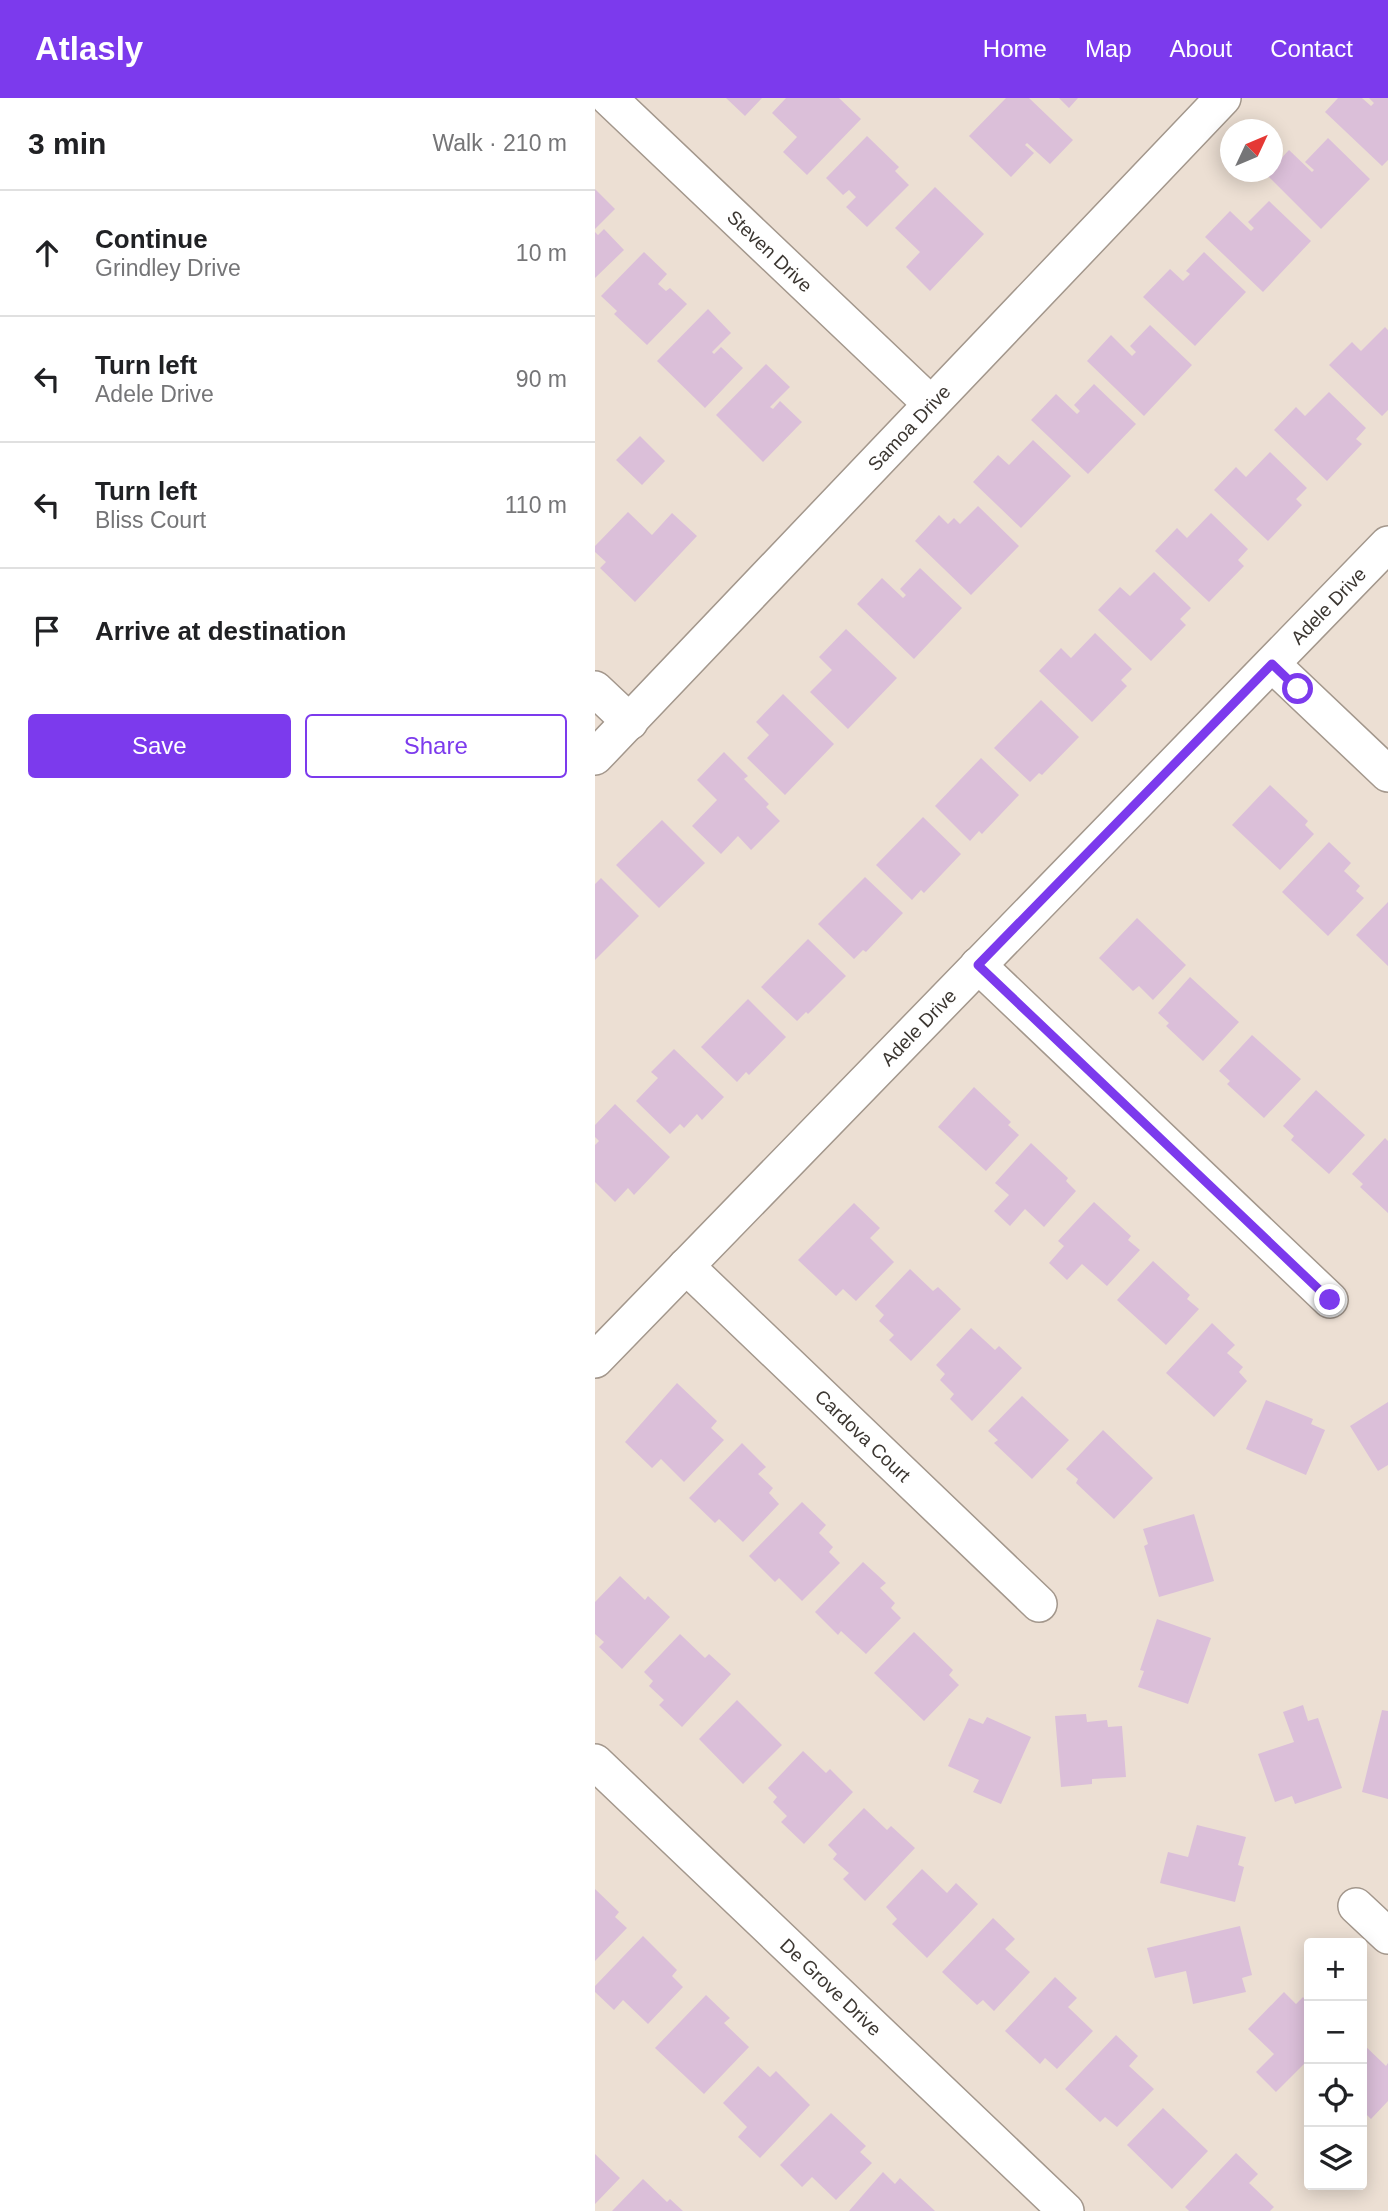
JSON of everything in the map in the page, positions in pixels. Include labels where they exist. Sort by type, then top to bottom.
[{"type":"street","name":"Steven Drive","points":[[610,98],[931,404]]},
{"type":"street","name":"Samoa Drive","points":[[595,757],[1223,98]]},
{"type":"street","name":"Adele Drive","points":[[595,1360],[1388,544]]},
{"type":"street","points":[[1272,664],[1388,774]]},
{"type":"street","points":[[595,689],[630,722]]},
{"type":"street","points":[[978,965],[1330,1300]]},
{"type":"street","name":"Cardova Court","points":[[686,1266],[1039,1604]]},
{"type":"street","name":"De Grove Drive","points":[[595,1762],[1066,2211]]},
{"type":"street","points":[[1356,1906],[1388,1936]]},
{"type":"building","points":[[726,98],[762,98],[745,116]]},
{"type":"building","points":[[786,98],[839,98],[861,119],[807,175],[783,152],[797,137],[772,113]]},
{"type":"building","points":[[1006,98],[1029,98],[1073,140],[1050,164],[1027,143],[1025,145],[1034,153],[1011,177],[969,136]]},
{"type":"building","points":[[1059,98],[1078,98],[1069,108]]},
{"type":"building","points":[[1338,98],[1362,98],[1371,106],[1374,103],[1369,98],[1388,98],[1388,160],[1382,166],[1325,112]]},
{"type":"building","points":[[867,136],[899,167],[895,171],[909,185],[867,227],[846,207],[856,197],[849,190],[843,195],[826,178]]},
{"type":"building","points":[[1328,138],[1370,179],[1321,229],[1274,182],[1283,182],[1283,156],[1289,150],[1312,172],[1314,170],[1305,162]]},
{"type":"building","points":[[935,187],[984,234],[930,291],[906,267],[920,252],[895,228]]},
{"type":"building","points":[[595,189],[615,209],[595,229]]},
{"type":"building","points":[[1269,201],[1311,241],[1263,292],[1205,237],[1230,211],[1251,231],[1254,228],[1248,222]]},
{"type":"building","points":[[604,229],[624,250],[595,278],[595,232],[598,235]]},
{"type":"building","points":[[644,252],[667,274],[658,284],[666,291],[670,288],[687,304],[647,345],[614,314],[617,311],[601,296]]},
{"type":"building","points":[[1204,252],[1246,292],[1195,346],[1143,297],[1170,269],[1183,281],[1190,274],[1186,271]]},
{"type":"building","points":[[708,309],[731,333],[712,352],[714,354],[721,347],[743,368],[705,408],[657,361]]},
{"type":"building","points":[[1150,325],[1192,365],[1144,416],[1087,361],[1111,335],[1132,356],[1136,352],[1130,346]]},
{"type":"building","points":[[1385,327],[1388,330],[1388,410],[1382,416],[1329,365],[1352,342],[1361,351]]},
{"type":"building","points":[[766,364],[790,387],[770,407],[773,409],[780,401],[802,422],[763,462],[716,415]]},
{"type":"building","points":[[1094,384],[1136,424],[1088,474],[1031,420],[1056,394],[1077,414],[1080,411],[1074,405]]},
{"type":"building","points":[[1329,392],[1366,428],[1356,439],[1362,444],[1327,481],[1274,430],[1296,407],[1305,416]]},
{"type":"building","points":[[640,436],[665,461],[642,485],[616,460]]},
{"type":"building","points":[[1033,440],[1071,476],[1021,528],[973,482],[998,455],[1009,465]]},
{"type":"building","points":[[1270,452],[1307,488],[1296,499],[1302,505],[1268,541],[1214,490],[1236,467],[1246,477]]},
{"type":"building","points":[[978,506],[1019,546],[971,595],[915,541],[939,515],[948,524],[954,518],[960,524]]},
{"type":"building","points":[[628,512],[652,535],[672,513],[697,536],[635,602],[600,568],[606,562],[595,552],[595,546]]},
{"type":"building","points":[[1211,513],[1248,549],[1238,560],[1244,566],[1209,602],[1155,551],[1177,528],[1187,538]]},
{"type":"building","points":[[920,568],[962,608],[914,659],[857,604],[882,578],[903,598],[906,595],[900,589]]},
{"type":"building","points":[[1154,572],[1191,608],[1180,619],[1186,625],[1151,661],[1098,610],[1120,587],[1130,596]]},
{"type":"building","points":[[846,629],[897,678],[848,729],[810,692],[832,670],[819,657]]},
{"type":"building","points":[[1095,633],[1132,669],[1121,680],[1127,686],[1092,722],[1039,671],[1061,648],[1071,658]]},
{"type":"building","points":[[783,694],[834,744],[785,795],[747,758],[769,735],[756,722]]},
{"type":"building","points":[[1041,700],[1079,737],[1042,775],[1039,773],[1030,782],[994,748]]},
{"type":"building","points":[[724,752],[748,776],[744,779],[769,804],[766,807],[780,821],[751,850],[738,836],[721,854],[692,826],[717,800],[697,780]]},
{"type":"building","points":[[981,758],[1019,795],[982,834],[979,831],[970,841],[935,806]]},
{"type":"building","points":[[1270,785],[1308,821],[1305,825],[1314,834],[1280,870],[1232,825]]},
{"type":"building","points":[[923,817],[961,854],[924,893],[921,890],[912,900],[876,865]]},
{"type":"building","points":[[662,820],[705,863],[659,908],[616,865]]},
{"type":"building","points":[[1329,842],[1351,863],[1344,871],[1360,886],[1356,891],[1364,898],[1328,936],[1282,892]]},
{"type":"building","points":[[865,877],[903,913],[866,952],[863,950],[854,959],[818,924]]},
{"type":"building","points":[[601,878],[639,916],[595,960],[595,884]]},
{"type":"building","points":[[1388,902],[1388,966],[1356,935]]},
{"type":"building","points":[[1137,918],[1186,965],[1153,1000],[1139,986],[1133,991],[1099,958]]},
{"type":"building","points":[[808,939],[846,976],[808,1014],[806,1012],[797,1021],[761,987]]},
{"type":"building","points":[[1190,977],[1239,1022],[1203,1061],[1166,1026],[1169,1023],[1158,1013]]},
{"type":"building","points":[[748,999],[786,1037],[749,1075],[746,1072],[737,1082],[701,1047]]},
{"type":"building","points":[[1252,1035],[1301,1079],[1264,1118],[1227,1084],[1230,1081],[1219,1071]]},
{"type":"building","points":[[674,1049],[724,1097],[702,1120],[697,1114],[684,1128],[680,1124],[670,1134],[636,1101],[658,1078],[651,1072]]},
{"type":"building","points":[[974,1087],[1011,1122],[1008,1125],[1019,1135],[986,1171],[938,1127]]},
{"type":"building","points":[[1316,1090],[1365,1135],[1329,1174],[1291,1140],[1294,1136],[1283,1126]]},
{"type":"building","points":[[615,1104],[670,1157],[634,1195],[628,1188],[615,1202],[595,1182],[595,1145],[599,1141],[595,1137],[595,1125]]},
{"type":"building","points":[[1385,1138],[1388,1141],[1388,1213],[1360,1187],[1363,1184],[1352,1174]]},
{"type":"building","points":[[1031,1143],[1068,1178],[1066,1181],[1076,1191],[1044,1227],[1025,1209],[1010,1226],[994,1211],[1009,1195],[995,1183]]},
{"type":"building","points":[[1094,1202],[1131,1236],[1128,1240],[1140,1250],[1107,1286],[1082,1264],[1067,1280],[1049,1263],[1064,1246],[1058,1241]]},
{"type":"building","points":[[854,1203],[880,1228],[870,1238],[894,1262],[856,1301],[843,1289],[836,1296],[798,1260]]},
{"type":"building","points":[[1153,1261],[1190,1295],[1187,1299],[1199,1309],[1166,1345],[1117,1300]]},
{"type":"building","points":[[910,1269],[933,1291],[938,1287],[961,1309],[911,1361],[889,1340],[894,1335],[879,1321],[884,1315],[875,1306]]},
{"type":"building","points":[[1212,1323],[1235,1345],[1227,1353],[1243,1367],[1239,1372],[1247,1381],[1214,1417],[1166,1373]]},
{"type":"building","points":[[971,1328],[995,1350],[999,1346],[1022,1368],[972,1421],[950,1399],[954,1394],[940,1380],[945,1374],[936,1365]]},
{"type":"building","points":[[677,1383],[717,1421],[711,1428],[724,1440],[684,1482],[661,1459],[652,1468],[625,1442]]},
{"type":"building","points":[[1022,1396],[1069,1440],[1032,1479],[994,1443],[998,1440],[988,1431]]},
{"type":"building","points":[[1266,1400],[1313,1419],[1311,1424],[1325,1430],[1306,1475],[1246,1449]]},
{"type":"building","points":[[1388,1402],[1388,1465],[1378,1471],[1350,1426]]},
{"type":"building","points":[[1103,1430],[1153,1478],[1114,1519],[1076,1483],[1078,1479],[1066,1469]]},
{"type":"building","points":[[742,1443],[766,1467],[758,1474],[773,1488],[769,1493],[779,1504],[743,1542],[719,1519],[715,1523],[689,1498]]},
{"type":"building","points":[[802,1502],[826,1525],[819,1533],[833,1547],[829,1552],[840,1563],[802,1601],[779,1578],[775,1582],[749,1556]]},
{"type":"building","points":[[1194,1514],[1214,1581],[1159,1597],[1144,1546],[1148,1544],[1143,1529]]},
{"type":"building","points":[[863,1562],[886,1583],[880,1588],[895,1603],[891,1608],[901,1618],[866,1654],[841,1631],[838,1635],[815,1612]]},
{"type":"building","points":[[620,1576],[645,1600],[648,1596],[670,1617],[622,1669],[599,1647],[604,1642],[595,1634],[595,1602]]},
{"type":"building","points":[[1157,1619],[1211,1638],[1188,1704],[1138,1687],[1144,1671],[1140,1670]]},
{"type":"building","points":[[914,1632],[953,1670],[949,1675],[959,1685],[924,1721],[874,1673]]},
{"type":"building","points":[[680,1634],[705,1658],[709,1654],[731,1674],[682,1727],[659,1705],[664,1700],[649,1686],[653,1681],[644,1672]]},
{"type":"building","points":[[737,1700],[782,1745],[743,1784],[699,1739]]},
{"type":"building","points":[[1303,1705],[1308,1721],[1318,1718],[1342,1788],[1295,1804],[1292,1796],[1275,1802],[1258,1754],[1294,1742],[1283,1712]]},
{"type":"building","points":[[1382,1710],[1388,1711],[1388,1799],[1362,1792]]},
{"type":"building","points":[[1086,1714],[1087,1722],[1107,1720],[1108,1727],[1122,1726],[1126,1777],[1092,1779],[1092,1784],[1061,1787],[1055,1716]]},
{"type":"building","points":[[987,1717],[1031,1737],[1001,1804],[973,1792],[979,1780],[948,1766],[969,1718],[983,1724]]},
{"type":"building","points":[[803,1751],[826,1773],[830,1769],[853,1792],[804,1844],[781,1822],[787,1816],[773,1802],[777,1797],[768,1788]]},
{"type":"building","points":[[864,1808],[887,1830],[891,1826],[915,1848],[865,1901],[843,1879],[849,1873],[833,1859],[837,1854],[828,1845]]},
{"type":"building","points":[[1197,1825],[1246,1837],[1238,1865],[1244,1867],[1235,1902],[1160,1883],[1168,1852],[1188,1857]]},
{"type":"building","points":[[922,1869],[947,1893],[956,1883],[978,1904],[927,1958],[892,1924],[897,1919],[886,1907]]},
{"type":"building","points":[[595,1889],[619,1912],[615,1917],[627,1928],[595,1961]]},
{"type":"building","points":[[993,1918],[1015,1939],[1005,1949],[1030,1972],[994,2011],[983,2000],[977,2005],[942,1972]]},
{"type":"building","points":[[1240,1926],[1252,1975],[1242,1978],[1246,1992],[1193,2004],[1186,1971],[1155,1978],[1147,1948]]},
{"type":"building","points":[[643,1936],[677,1970],[672,1976],[683,1987],[648,2024],[623,2000],[614,2010],[595,1992],[595,1986]]},
{"type":"building","points":[[1055,1977],[1077,1998],[1068,2007],[1093,2031],[1057,2069],[1045,2058],[1040,2064],[1005,2031]]},
{"type":"building","points":[[1284,1992],[1296,2004],[1304,1998],[1304,2064],[1276,2092],[1256,2072],[1274,2054],[1248,2029]]},
{"type":"building","points":[[706,1995],[730,2018],[724,2023],[749,2047],[704,2094],[655,2048]]},
{"type":"building","points":[[1116,2035],[1138,2056],[1129,2066],[1154,2089],[1117,2127],[1105,2117],[1100,2122],[1065,2089]]},
{"type":"building","points":[[1367,2048],[1386,2066],[1388,2063],[1388,2101],[1371,2119],[1367,2115]]},
{"type":"building","points":[[758,2066],[770,2077],[776,2071],[810,2105],[760,2158],[738,2137],[747,2127],[723,2103]]},
{"type":"building","points":[[1163,2108],[1208,2151],[1172,2189],[1127,2145]]},
{"type":"building","points":[[831,2113],[866,2146],[860,2152],[872,2163],[836,2200],[812,2177],[802,2187],[780,2165]]},
{"type":"building","points":[[1236,2153],[1258,2174],[1249,2183],[1274,2207],[1270,2211],[1189,2211],[1185,2207]]},
{"type":"building","points":[[595,2154],[620,2178],[595,2204]]},
{"type":"building","points":[[883,2172],[895,2184],[900,2178],[935,2211],[849,2211]]},
{"type":"building","points":[[643,2179],[667,2202],[670,2199],[683,2211],[612,2211]]},
{"type":"route","points":[[1298,689],[1272,664],[978,965],[1330,1300]]}]
